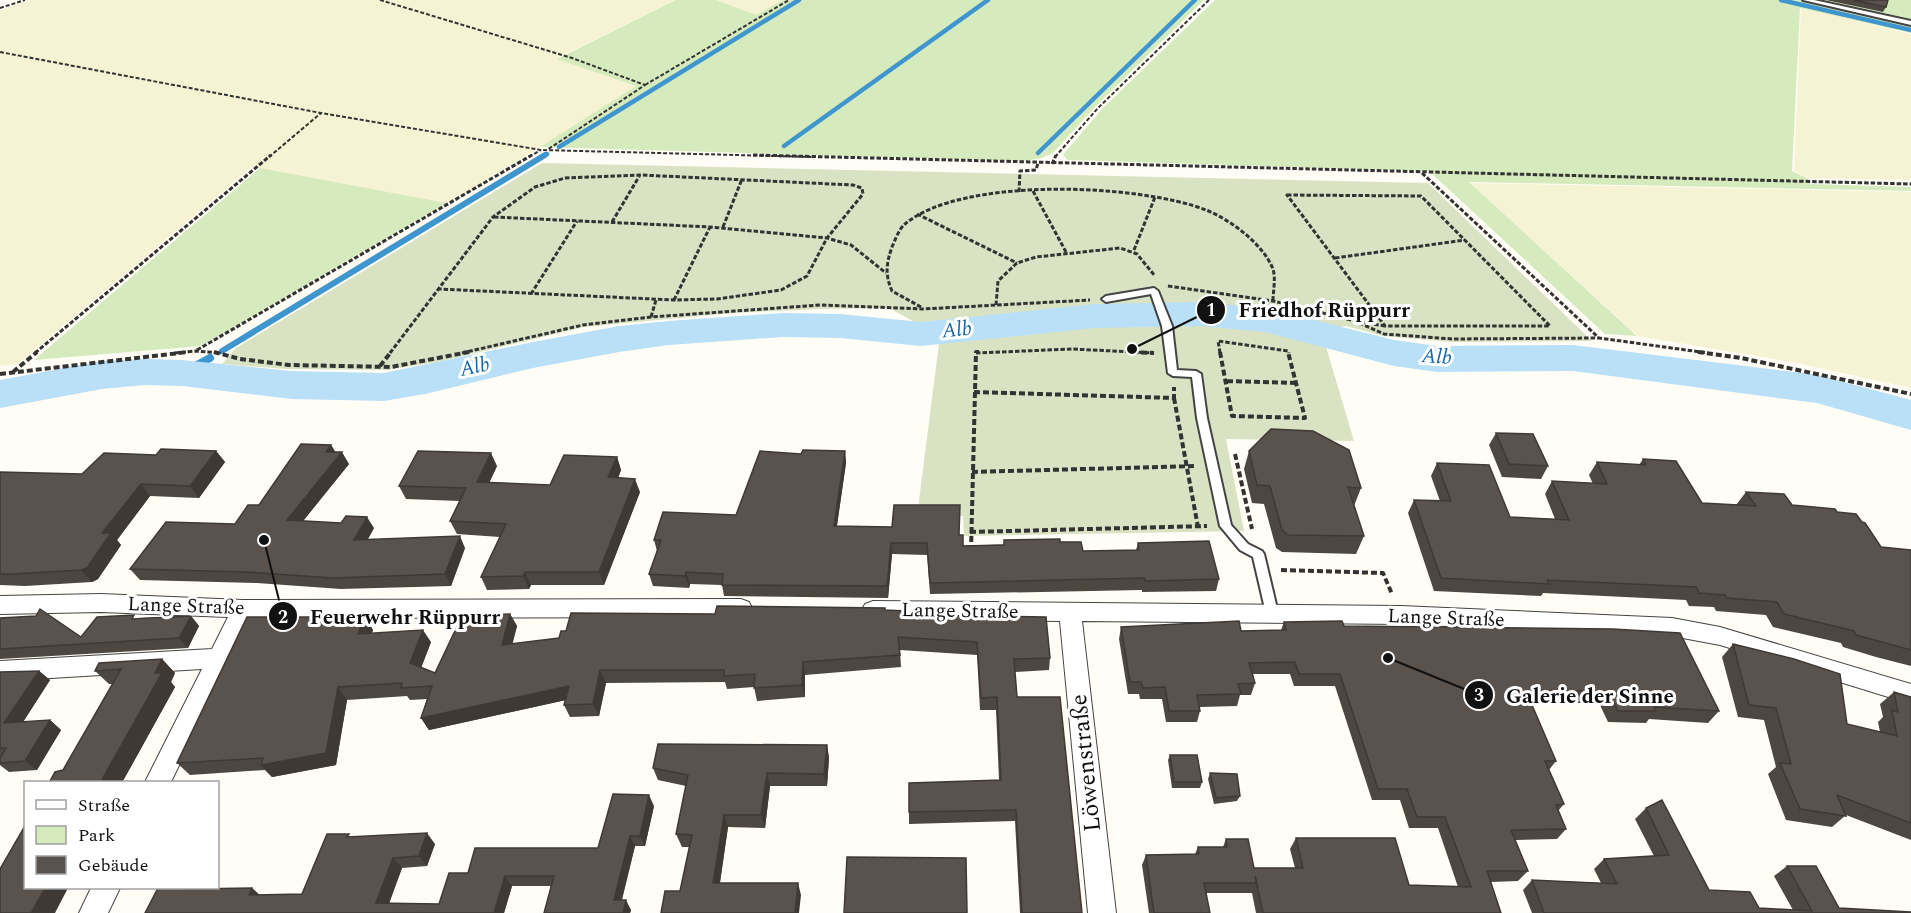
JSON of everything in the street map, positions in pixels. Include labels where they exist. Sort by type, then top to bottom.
[{"type":"street","name":"Lange Straße","points":[[0,605],[101,603],[243,609],[766,609]]},
{"type":"street","points":[[159,781],[243,609]]},
{"type":"street","name":"Lange Straße","points":[[847,610],[1401,615],[1662,627],[1695,630],[1911,694]]},
{"type":"street","name":"Löwenstraße","points":[[1070,612],[1102,913]]},
{"type":"street","points":[[0,672],[220,658]]},
{"type":"street","points":[[93,913],[105,889]]},
{"type":"lane","points":[[1806,0],[1911,23]]},
{"type":"lane","points":[[1106,299],[1154,291],[1167,326],[1173,373],[1196,374],[1212,466],[1226,526],[1244,547],[1258,554],[1272,614]]},
{"type":"path","points":[[0,8],[25,0]]},
{"type":"path","points":[[380,0],[572,58],[645,85]]},
{"type":"path","points":[[196,351],[544,150],[645,85],[789,0]]},
{"type":"path","points":[[1052,164],[1056,154],[1098,108],[1209,0]]},
{"type":"path","points":[[0,52],[321,113],[544,150],[1911,184]]},
{"type":"path","points":[[12,373],[321,113]]},
{"type":"path","points":[[1019,192],[1020,171],[1036,170],[1038,163]]},
{"type":"path","points":[[1421,172],[1599,338]]},
{"type":"path","points":[[379,367],[493,217],[534,187],[565,178],[641,175],[853,184],[862,188],[863,194],[827,238],[807,276],[781,290],[717,299],[656,300],[439,289]]},
{"type":"path","points":[[612,222],[641,175]]},
{"type":"path","points":[[723,228],[742,179]]},
{"type":"path","points":[[1033,191],[1066,252]]},
{"type":"path","points":[[923,309],[891,291],[886,273],[890,254],[903,225],[917,214],[958,199],[1033,191],[1113,192],[1155,197],[1205,210],[1236,227],[1267,259],[1274,274],[1273,301]]},
{"type":"path","points":[[996,305],[998,281],[1017,263],[1066,252],[1120,248],[1134,250],[1141,255],[1161,284],[1273,301],[1355,321],[1385,326],[1550,326],[1422,196],[1287,195],[1385,326]]},
{"type":"path","points":[[1134,250],[1155,197]]},
{"type":"path","points":[[917,214],[1017,263]]},
{"type":"path","points":[[493,217],[710,226],[827,238],[851,245],[886,273]]},
{"type":"path","points":[[531,294],[577,220]]},
{"type":"path","points":[[674,300],[710,226]]},
{"type":"path","points":[[1335,258],[1465,240]]},
{"type":"path","points":[[0,374],[196,351],[216,352],[289,365],[391,367],[443,358],[583,325],[651,317],[820,305],[923,309],[1106,299]]},
{"type":"path","points":[[651,317],[656,300]]},
{"type":"path","points":[[1355,321],[1384,334],[1395,335],[1453,339],[1599,338],[1741,358],[1911,394]]},
{"type":"path","points":[[1218,341],[1288,351],[1305,418],[1232,416],[1227,381],[1218,341]]},
{"type":"path","points":[[972,557],[970,532],[976,352],[1072,349],[1170,354]]},
{"type":"path","points":[[1173,373],[1174,398],[1185,467],[1198,526]]},
{"type":"path","points":[[1227,381],[1296,383]]},
{"type":"path","points":[[974,392],[1174,398]]},
{"type":"path","points":[[1235,454],[1258,554]]},
{"type":"path","points":[[972,472],[1212,466]]},
{"type":"path","points":[[970,532],[1226,526]]},
{"type":"path","points":[[1262,569],[1383,573],[1401,615]]},
{"type":"shaded area","points":[[29,0],[676,0],[557,58],[636,86],[595,114],[446,204],[252,167],[18,364],[0,366],[0,10]]},
{"type":"shaded area","points":[[716,0],[783,0],[756,16]]},
{"type":"shaded area","points":[[1801,8],[1911,34],[1911,180],[1808,178],[1794,171]]},
{"type":"shaded area","points":[[1470,183],[1911,192],[1911,388],[1797,363],[1638,336]]},
{"type":"green space","points":[[676,0],[716,0],[756,15],[783,0],[1204,0],[1094,108],[1053,153],[1042,158],[1024,161],[540,147],[636,86],[557,59]]},
{"type":"green space","points":[[1215,0],[1799,0],[1911,25],[1911,33],[1800,8],[1792,171],[1807,178],[1811,186],[1811,184],[1911,187],[1911,191],[1469,182],[1637,336],[1605,334],[1429,171],[1068,160],[1063,155],[1102,109]]},
{"type":"green space","points":[[1812,0],[1911,0],[1911,21],[1898,18]]},
{"type":"green space","points":[[542,163],[1428,183],[1592,341],[1453,342],[1383,336],[1346,326],[1321,330],[1354,441],[1226,439],[1244,531],[964,536],[963,516],[917,516],[940,336],[889,308],[731,313],[584,327],[443,361],[387,370],[286,369],[222,364],[236,348]]},
{"type":"green space","points":[[260,168],[446,203],[201,346],[34,360]]},
{"type":"building","points":[[1853,0],[1888,0],[1886,7]]},
{"type":"building","points":[[1271,429],[1313,431],[1349,450],[1361,488],[1348,487],[1364,536],[1288,535],[1282,530],[1270,486],[1257,485],[1249,451]]},
{"type":"building","points":[[1496,433],[1533,434],[1548,466],[1509,464]]},
{"type":"building","points":[[301,444],[331,445],[326,452],[342,452],[287,520],[341,523],[346,516],[367,517],[354,540],[460,536],[445,574],[333,578],[248,572],[130,569],[166,522],[235,524],[248,505],[259,505]]},
{"type":"building","points":[[161,449],[216,451],[190,486],[141,484],[102,533],[111,533],[87,568],[0,574],[0,472],[82,474],[104,453],[156,455]]},
{"type":"building","points":[[803,450],[845,451],[834,526],[892,527],[894,505],[960,505],[959,535],[963,535],[963,546],[1004,545],[1004,540],[1060,539],[1060,542],[1081,542],[1083,551],[1139,550],[1138,543],[1209,541],[1219,579],[1145,581],[1144,578],[930,583],[927,543],[891,543],[887,586],[722,585],[723,574],[686,572],[685,576],[649,574],[661,540],[654,540],[663,512],[736,515],[760,451],[801,454]]},
{"type":"building","points":[[418,451],[491,453],[477,482],[550,485],[564,455],[617,457],[608,477],[635,479],[599,572],[525,572],[523,576],[481,577],[506,524],[450,521],[466,488],[399,486]]},
{"type":"building","points":[[1643,459],[1676,461],[1702,503],[1756,506],[1746,492],[1784,494],[1792,505],[1835,509],[1837,512],[1856,514],[1881,547],[1911,550],[1911,650],[1856,635],[1854,631],[1784,614],[1777,602],[1699,593],[1696,587],[1547,580],[1549,584],[1441,578],[1414,500],[1451,501],[1437,463],[1489,465],[1510,517],[1569,520],[1552,481],[1607,484],[1597,462],[1646,465]]},
{"type":"building","points":[[717,606],[885,608],[885,610],[906,611],[906,615],[1046,617],[1050,658],[1014,659],[1017,697],[1060,697],[1082,913],[1022,913],[1016,810],[909,812],[909,783],[1001,780],[997,697],[981,698],[977,642],[898,637],[900,655],[803,662],[802,685],[754,688],[755,674],[724,676],[724,670],[600,670],[593,704],[564,705],[569,686],[421,718],[432,686],[401,688],[402,683],[338,687],[326,753],[261,765],[263,758],[177,763],[247,617],[365,617],[358,634],[423,630],[410,663],[435,673],[462,616],[510,614],[502,645],[559,638],[561,631],[566,631],[571,613],[715,614]]},
{"type":"building","points":[[40,609],[81,637],[97,617],[134,615],[132,619],[191,616],[179,638],[0,649],[0,618],[36,616]]},
{"type":"building","points":[[1239,621],[1241,631],[1286,630],[1284,622],[1342,621],[1344,626],[1613,629],[1680,633],[1719,711],[1654,707],[1656,711],[1618,711],[1608,691],[1526,691],[1556,761],[1545,761],[1564,804],[1556,805],[1566,829],[1511,830],[1528,871],[1487,871],[1501,913],[1263,913],[1257,883],[1204,883],[1210,913],[1154,913],[1146,855],[1199,854],[1198,847],[1227,847],[1226,839],[1248,839],[1254,868],[1303,868],[1296,838],[1395,838],[1409,885],[1471,887],[1445,817],[1417,817],[1407,789],[1378,789],[1340,674],[1299,674],[1295,662],[1249,663],[1255,683],[1238,684],[1241,694],[1197,695],[1200,711],[1169,711],[1165,687],[1143,688],[1141,682],[1130,682],[1121,627]]},
{"type":"building","points":[[1733,644],[1794,659],[1840,674],[1847,724],[1897,736],[1892,710],[1898,712],[1894,692],[1911,697],[1911,823],[1837,795],[1846,816],[1800,809],[1780,763],[1791,764],[1776,708],[1749,705]]},
{"type":"building","points":[[162,659],[155,673],[162,673],[101,781],[50,781],[55,772],[63,770],[121,669],[95,671],[99,663]]},
{"type":"building","points":[[39,671],[4,723],[50,720],[25,761],[0,763],[0,758],[6,748],[0,748],[0,672]]},
{"type":"building","points":[[658,744],[827,745],[824,774],[767,773],[761,815],[724,815],[713,883],[798,883],[795,913],[661,913],[665,891],[680,891],[692,835],[676,834],[688,775],[653,768]]},
{"type":"building","points":[[1170,755],[1197,755],[1202,782],[1174,782]]},
{"type":"building","points":[[1210,773],[1237,774],[1240,796],[1216,798]]},
{"type":"building","points":[[613,794],[649,795],[640,836],[630,836],[614,900],[626,900],[623,913],[544,913],[554,876],[505,876],[494,913],[145,913],[157,889],[252,888],[249,895],[302,894],[327,834],[349,834],[347,837],[427,833],[419,856],[393,858],[376,903],[439,904],[449,873],[468,873],[475,848],[598,848]]},
{"type":"building","points":[[1662,800],[1709,890],[1750,892],[1759,908],[1812,911],[1787,866],[1816,866],[1839,908],[1911,913],[1544,913],[1532,880],[1617,884],[1604,859],[1669,855],[1646,808]]},
{"type":"building","points":[[24,827],[24,889],[44,889],[31,913],[0,913],[0,869]]},
{"type":"building","points":[[847,857],[966,858],[967,913],[844,913]]},
{"type":"waterway","points":[[559,147],[799,0]]},
{"type":"waterway","points":[[784,146],[988,0]]},
{"type":"waterway","points":[[1038,153],[1195,0]]},
{"type":"waterway","points":[[1781,0],[1911,30]]},
{"type":"waterway","points":[[542,157],[547,154]]},
{"type":"waterway","points":[[222,351],[545,155]]},
{"type":"waterway","name":"Alb","points":[[0,394],[102,375],[145,372],[182,373],[291,385],[384,387],[533,355],[619,339],[669,333],[783,325],[840,326],[921,334],[1095,316],[1199,314],[1266,320],[1394,353],[1437,359],[1573,358],[1818,389],[1911,415]]},
{"type":"waterway","points":[[182,373],[210,358]]},
{"type":"place","name":"Friedhof Rüppurr","points":[[1132,349]]},
{"type":"place","name":"Feuerwehr Rüppurr","points":[[264,540]]},
{"type":"place","name":"Galerie der Sinne","points":[[1388,658]]}]
